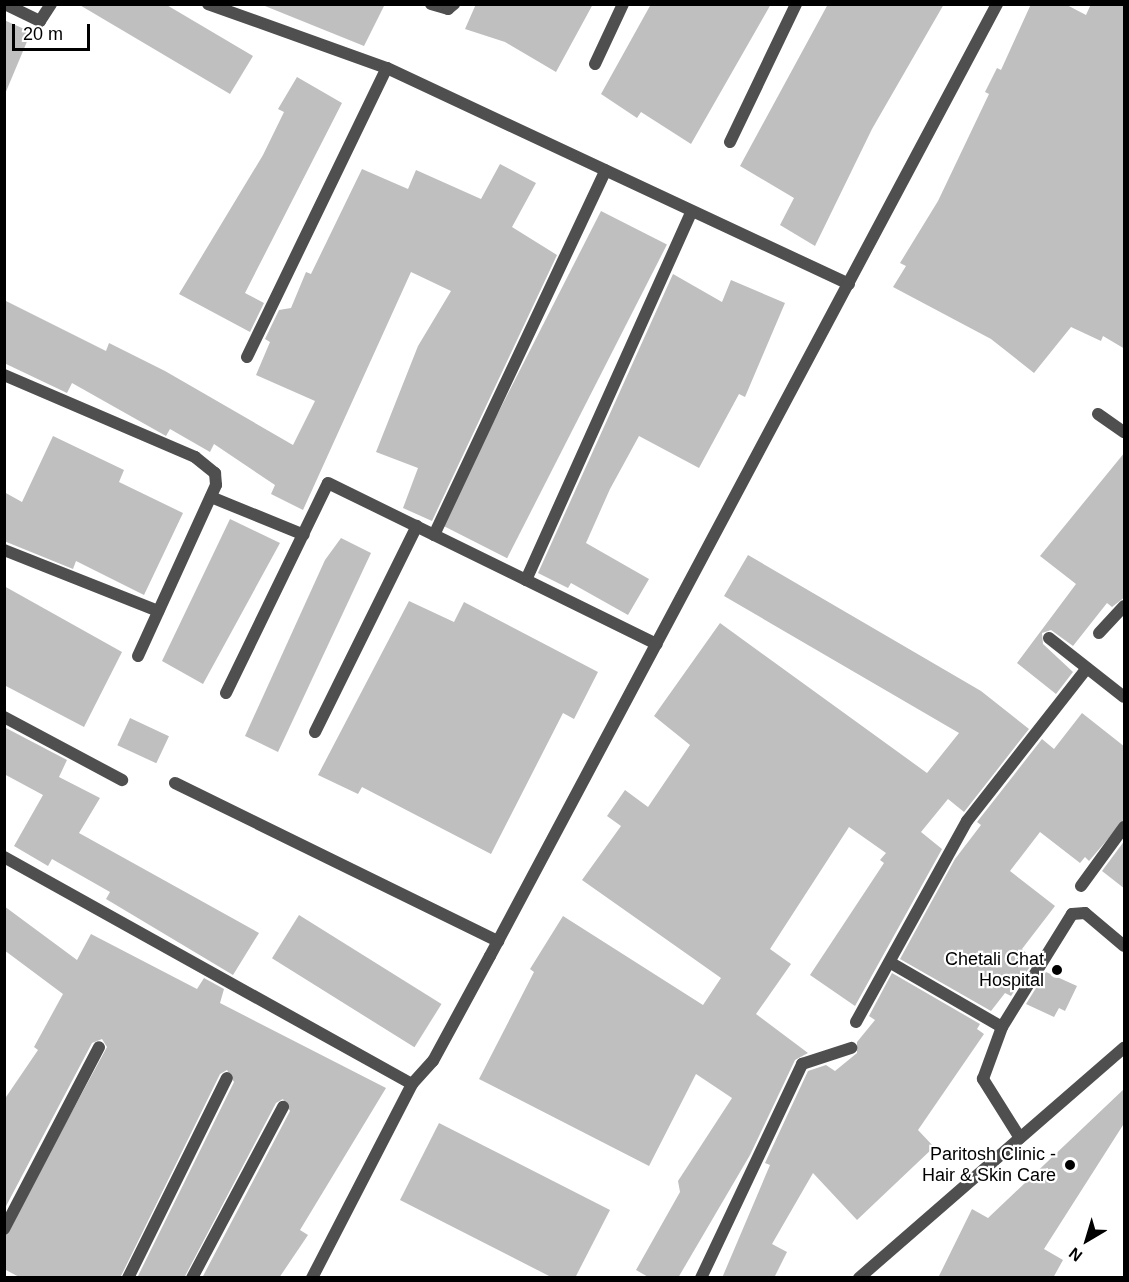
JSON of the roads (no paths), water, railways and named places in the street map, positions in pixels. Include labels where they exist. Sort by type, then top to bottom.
[{"type":"street","points":[[5,4],[40,21],[51,4]]},
{"type":"street","points":[[208,4],[387,68],[606,170],[691,213],[849,284]]},
{"type":"street","points":[[431,4],[448,9],[454,4]]},
{"type":"street","points":[[595,64],[623,4]]},
{"type":"street","points":[[729,142],[796,4]]},
{"type":"street","points":[[312,1278],[412,1084],[433,1061],[498,941],[997,4]]},
{"type":"street","points":[[247,357],[387,68]]},
{"type":"street","points":[[434,535],[606,170]]},
{"type":"street","points":[[526,580],[691,213]]},
{"type":"street","points":[[4,375],[207,463],[215,473],[211,497],[138,656]]},
{"type":"street","points":[[1098,414],[1125,432]]},
{"type":"street","points":[[226,693],[328,483],[657,644]]},
{"type":"street","points":[[211,497],[304,535]]},
{"type":"street","points":[[315,732],[417,526]]},
{"type":"street","points":[[4,550],[158,611]]},
{"type":"street","points":[[1099,633],[1125,606]]},
{"type":"street","points":[[1049,638],[1125,697]]},
{"type":"street","points":[[856,1022],[891,963],[967,821],[1088,668]]},
{"type":"street","points":[[4,717],[122,780]]},
{"type":"street","points":[[175,783],[498,941]]},
{"type":"street","points":[[1081,886],[1125,827]]},
{"type":"street","points":[[4,857],[412,1084]]},
{"type":"street","points":[[1020,1138],[983,1079],[1002,1027],[1072,914],[1085,914],[1125,946]]},
{"type":"street","points":[[891,963],[1002,1027]]},
{"type":"street","points":[[4,1229],[99,1047]]},
{"type":"street","points":[[700,1278],[802,1064],[851,1048]]},
{"type":"street","points":[[859,1278],[1125,1048]]},
{"type":"street","points":[[128,1278],[226,1078]]},
{"type":"street","points":[[192,1278],[283,1107]]},
{"type":"place","name":"Chetali Chat Hospital","points":[[1057,970]]},
{"type":"place","name":"Paritosh Clinic - Hair & Skin Care","points":[[1070,1165]]}]
